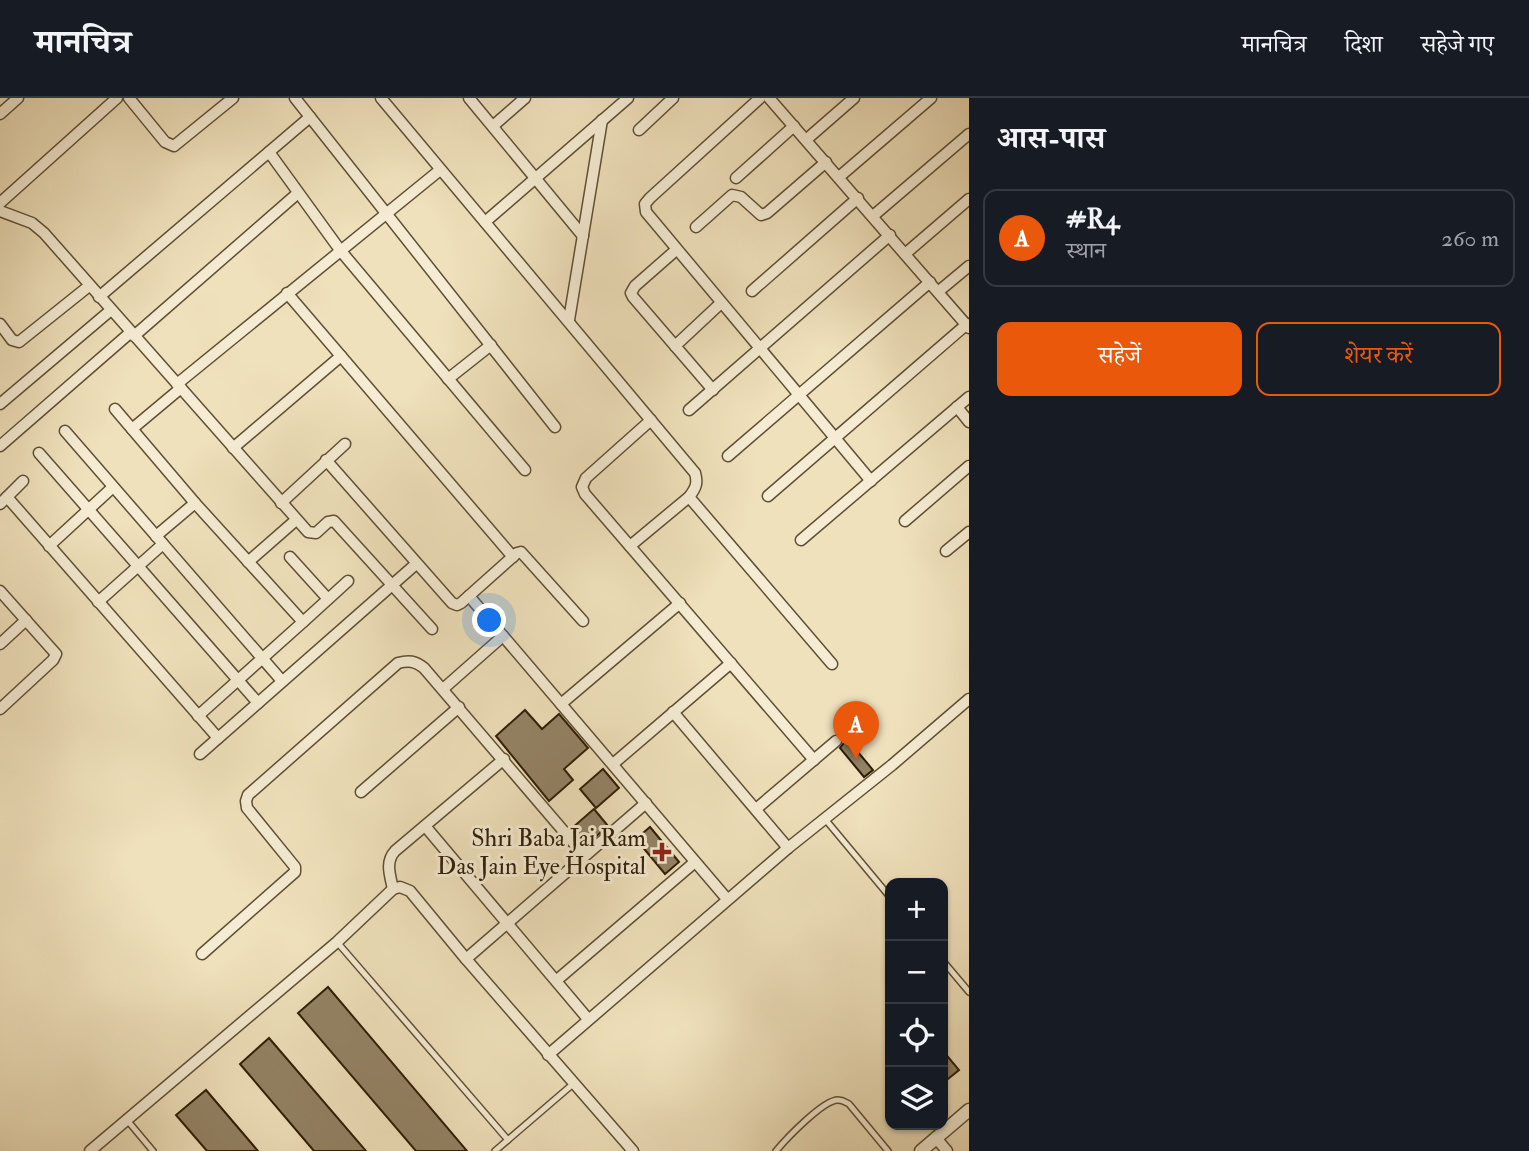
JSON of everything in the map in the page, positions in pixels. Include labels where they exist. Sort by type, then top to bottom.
[{"type":"street","points":[[0,114],[18,98]]},
{"type":"street","points":[[117,98],[1,211],[32,223],[44,233],[296,520],[312,534],[328,522],[334,521],[432,629]]},
{"type":"street","points":[[129,98],[165,142],[174,146],[233,98]]},
{"type":"street","points":[[295,98],[555,427]]},
{"type":"street","points":[[381,98],[695,472],[696,488],[689,497],[630,546]]},
{"type":"street","points":[[469,98],[583,236]]},
{"type":"street","points":[[493,126],[525,98]]},
{"type":"street","points":[[485,222],[628,98]]},
{"type":"street","points":[[639,130],[673,98]]},
{"type":"street","points":[[760,98],[645,204],[646,212],[871,481]]},
{"type":"street","points":[[807,139],[854,98]]},
{"type":"street","points":[[839,177],[931,98]]},
{"type":"street","points":[[768,496],[968,326],[773,99]]},
{"type":"street","points":[[99,297],[310,117]]},
{"type":"street","points":[[569,320],[602,120]]},
{"type":"street","points":[[736,178],[794,125]]},
{"type":"street","points":[[873,216],[969,134]]},
{"type":"street","points":[[269,152],[340,250],[525,470]]},
{"type":"street","points":[[696,227],[732,195],[741,197],[761,215],[767,213],[826,162]]},
{"type":"street","points":[[132,429],[287,293],[440,170]]},
{"type":"street","points":[[0,446],[298,193]]},
{"type":"street","points":[[752,291],[858,198]]},
{"type":"street","points":[[905,254],[969,199]]},
{"type":"street","points":[[689,410],[890,235]]},
{"type":"street","points":[[676,250],[635,286],[631,293],[713,390]]},
{"type":"street","points":[[939,291],[969,266]]},
{"type":"street","points":[[728,456],[930,282]]},
{"type":"street","points":[[0,324],[12,340],[19,342],[89,286]]},
{"type":"street","points":[[287,293],[513,556]]},
{"type":"street","points":[[675,346],[721,303]]},
{"type":"street","points":[[0,404],[111,310]]},
{"type":"street","points":[[448,379],[491,345]]},
{"type":"street","points":[[233,448],[341,355]]},
{"type":"street","points":[[801,540],[969,397]]},
{"type":"street","points":[[957,407],[969,422]]},
{"type":"street","points":[[115,409],[195,503],[303,622]]},
{"type":"street","points":[[651,420],[586,478],[582,486],[585,494],[814,760]]},
{"type":"street","points":[[65,432],[282,681]]},
{"type":"street","points":[[281,503],[345,443]]},
{"type":"street","points":[[39,453],[258,703]]},
{"type":"street","points":[[326,460],[452,603],[461,603],[513,556],[521,552],[583,621]]},
{"type":"street","points":[[905,521],[969,466]]},
{"type":"street","points":[[23,481],[3,500],[49,546],[218,738]]},
{"type":"street","points":[[49,546],[113,487]]},
{"type":"street","points":[[689,497],[832,664]]},
{"type":"street","points":[[98,602],[137,567],[195,503]]},
{"type":"street","points":[[248,562],[296,520]]},
{"type":"street","points":[[946,551],[969,531]]},
{"type":"street","points":[[290,557],[328,599]]},
{"type":"street","points":[[200,754],[416,564]]},
{"type":"street","points":[[198,716],[348,581]]},
{"type":"street","points":[[0,591],[54,650],[55,657],[0,709]]},
{"type":"street","points":[[469,596],[727,899]]},
{"type":"street","points":[[561,704],[680,603]]},
{"type":"street","points":[[0,644],[26,620]]},
{"type":"street","points":[[443,689],[503,636]]},
{"type":"street","points":[[202,954],[295,872],[295,867],[247,808],[248,795],[398,663],[408,660],[416,662],[443,689],[584,855]]},
{"type":"street","points":[[613,764],[731,663]]},
{"type":"street","points":[[548,1055],[727,899],[969,699]]},
{"type":"street","points":[[361,792],[459,707]]},
{"type":"street","points":[[673,712],[788,848]]},
{"type":"street","points":[[757,809],[836,741]]},
{"type":"street","points":[[393,889],[388,865],[390,857],[504,758]]},
{"type":"street","points":[[466,959],[646,803]]},
{"type":"street","points":[[425,826],[588,1019]]},
{"type":"street","points":[[556,980],[695,862]]},
{"type":"street","points":[[90,1151],[337,942],[393,889],[400,887],[410,891],[632,1151]]},
{"type":"street","points":[[921,1151],[969,1110]]},
{"type":"street","points":[[936,1138],[947,1151]]},
{"type":"lane","points":[[825,819],[885,891]]},
{"type":"lane","points":[[337,942],[508,1140]]},
{"type":"lane","points":[[948,967],[969,992]]},
{"type":"lane","points":[[495,1151],[573,1084]]},
{"type":"lane","points":[[776,1151],[792,1133],[825,1105],[841,1100],[849,1104],[888,1151]]},
{"type":"lane","points":[[127,1120],[153,1151]]},
{"type":"building","points":[[525,710],[542,729],[559,714],[588,748],[564,769],[573,780],[549,801],[496,736]]},
{"type":"building","points":[[847,739],[873,770],[864,777],[840,748]]},
{"type":"building","points":[[603,769],[619,788],[596,808],[580,789]]},
{"type":"building","points":[[594,809],[608,826],[586,845],[572,828]]},
{"type":"building","points":[[650,827],[679,862],[665,874],[636,839]]},
{"type":"building","points":[[328,987],[467,1151],[416,1151],[298,1013]]},
{"type":"building","points":[[269,1038],[366,1151],[314,1151],[240,1064]]},
{"type":"building","points":[[948,1057],[959,1070],[948,1079]]},
{"type":"building","points":[[206,1090],[258,1151],[207,1151],[176,1115]]},
{"type":"place","name":"#R4","points":[[856,759]]},
{"type":"place","name":"Shri Baba Jai Ram Das Jain Eye Hospital","points":[[662,852]]}]
